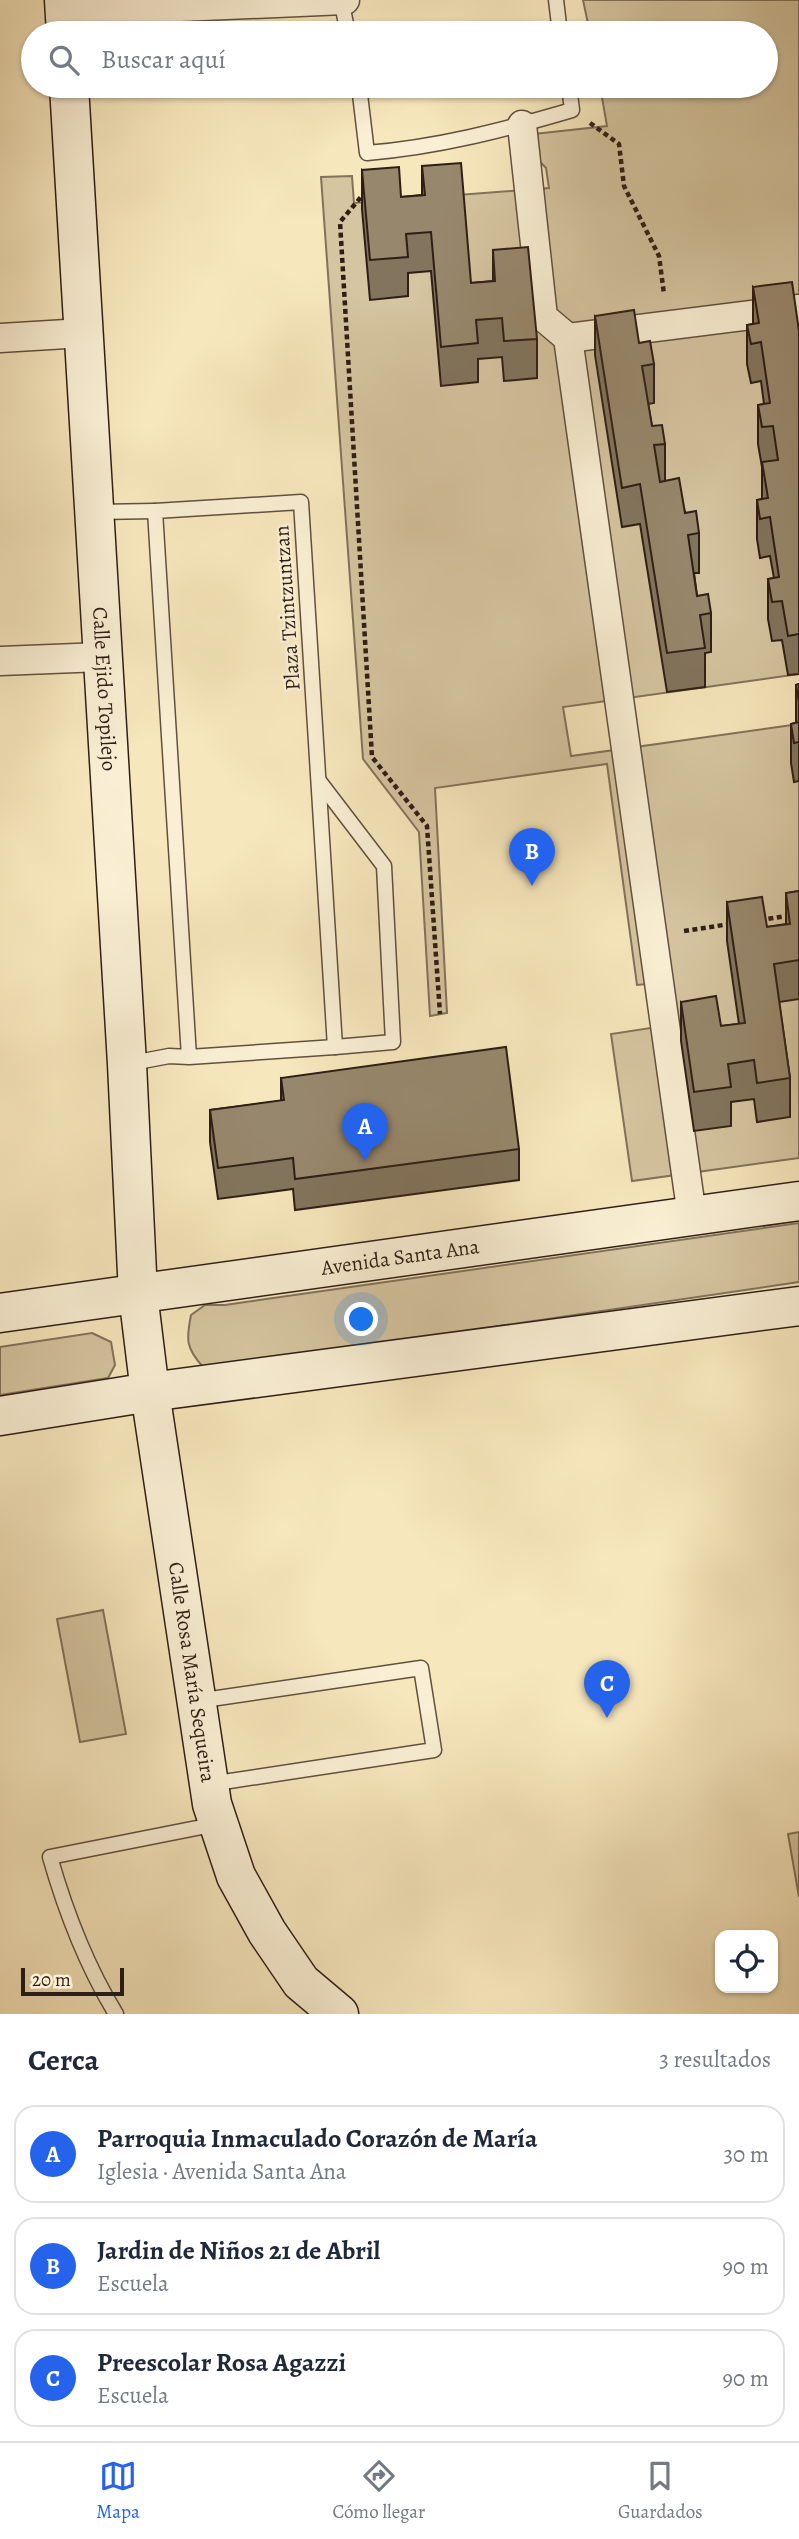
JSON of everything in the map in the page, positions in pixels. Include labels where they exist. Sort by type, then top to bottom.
[{"type":"street","points":[[65,15],[343,0]]},
{"type":"street","name":"Calle Ejido Topilejo","points":[[70,98],[138,1293]]},
{"type":"street","points":[[522,125],[543,317],[568,338],[692,1216]]},
{"type":"street","points":[[568,338],[799,309]]},
{"type":"street","points":[[0,338],[83,333]]},
{"type":"street","points":[[0,661],[102,657]]},
{"type":"street","name":"Avenida Santa Ana","points":[[0,1313],[799,1200]]},
{"type":"street","name":"Calle Rosa María Sequeira","points":[[138,1293],[196,1701],[209,1784],[219,1824],[236,1876],[267,1932],[301,1982],[339,2014]]},
{"type":"street","points":[[0,1416],[150,1392],[799,1306]]},
{"type":"lane","points":[[343,0],[346,21]]},
{"type":"lane","points":[[556,0],[557,21]]},
{"type":"lane","points":[[360,98],[367,153],[416,149],[522,125],[572,110],[570,98]]},
{"type":"lane","name":"Plaza Tzintzuntzan","points":[[155,511],[301,502],[335,1047]]},
{"type":"lane","points":[[94,512],[155,511],[189,1056]]},
{"type":"lane","points":[[127,1064],[169,1056],[393,1042],[384,866],[319,781]]},
{"type":"lane","points":[[196,1701],[421,1668],[430,1723],[434,1750],[209,1784]]},
{"type":"lane","points":[[116,2014],[79,1943],[62,1901],[50,1857],[219,1824]]},
{"type":"path","points":[[572,110],[619,144],[624,186],[659,256],[668,325]]},
{"type":"path","points":[[367,153],[369,188],[340,222],[372,757],[427,826],[440,1014]]},
{"type":"path","points":[[759,920],[799,914]]},
{"type":"path","points":[[652,936],[732,924]]},
{"type":"shaded area","points":[[583,0],[799,0],[799,674],[563,707],[571,756],[799,724],[799,1158],[632,1181],[611,1034],[664,1026],[658,983],[637,985],[607,764],[435,788],[447,1013],[430,1016],[419,832],[363,759],[321,177],[352,176],[354,203],[549,188],[546,168],[515,136],[607,126],[602,98],[778,98],[778,21],[587,21]]},
{"type":"shaded area","points":[[799,1223],[799,1282],[235,1365],[203,1367],[190,1349],[188,1331],[191,1315],[205,1305],[225,1305]]},
{"type":"shaded area","points":[[92,1333],[111,1342],[115,1365],[108,1378],[0,1395],[0,1347]]},
{"type":"shaded area","points":[[103,1610],[126,1734],[80,1742],[57,1619]]},
{"type":"shaded area","points":[[799,1832],[799,1897],[788,1834]]},
{"type":"building","points":[[461,163],[471,283],[495,281],[493,250],[528,247],[537,339],[504,341],[502,318],[476,320],[478,343],[441,347],[431,232],[406,234],[408,257],[370,260],[362,170],[399,167],[401,197],[425,195],[422,166]]},
{"type":"building","points":[[792,282],[799,331],[799,634],[788,636],[782,601],[772,602],[768,579],[779,577],[770,517],[760,519],[757,500],[768,498],[762,462],[778,460],[773,426],[762,427],[758,405],[770,403],[761,342],[751,344],[747,325],[759,323],[753,287]]},
{"type":"building","points":[[634,310],[639,343],[650,341],[654,364],[642,366],[652,426],[662,425],[665,444],[654,445],[660,482],[679,478],[685,513],[696,511],[699,533],[688,535],[697,596],[708,594],[711,613],[700,615],[705,648],[667,653],[640,484],[622,488],[595,316]]},
{"type":"building","points":[[799,722],[799,742],[794,743],[791,724]]},
{"type":"building","points":[[799,891],[799,960],[774,964],[790,1078],[757,1083],[754,1060],[728,1064],[731,1087],[694,1092],[681,1002],[716,996],[721,1026],[745,1023],[727,902],[762,897],[767,927],[790,924],[786,893]]},
{"type":"building","points":[[506,1047],[519,1149],[295,1179],[293,1158],[218,1168],[210,1110],[284,1100],[281,1078]]},
{"type":"place","name":"Jardin de Niños 21 de Abril","points":[[532,886]]},
{"type":"place","name":"Parroquia Inmaculado Corazón de María","points":[[365,1161]]},
{"type":"place","name":"Preescolar Rosa Agazzi","points":[[607,1718]]}]
